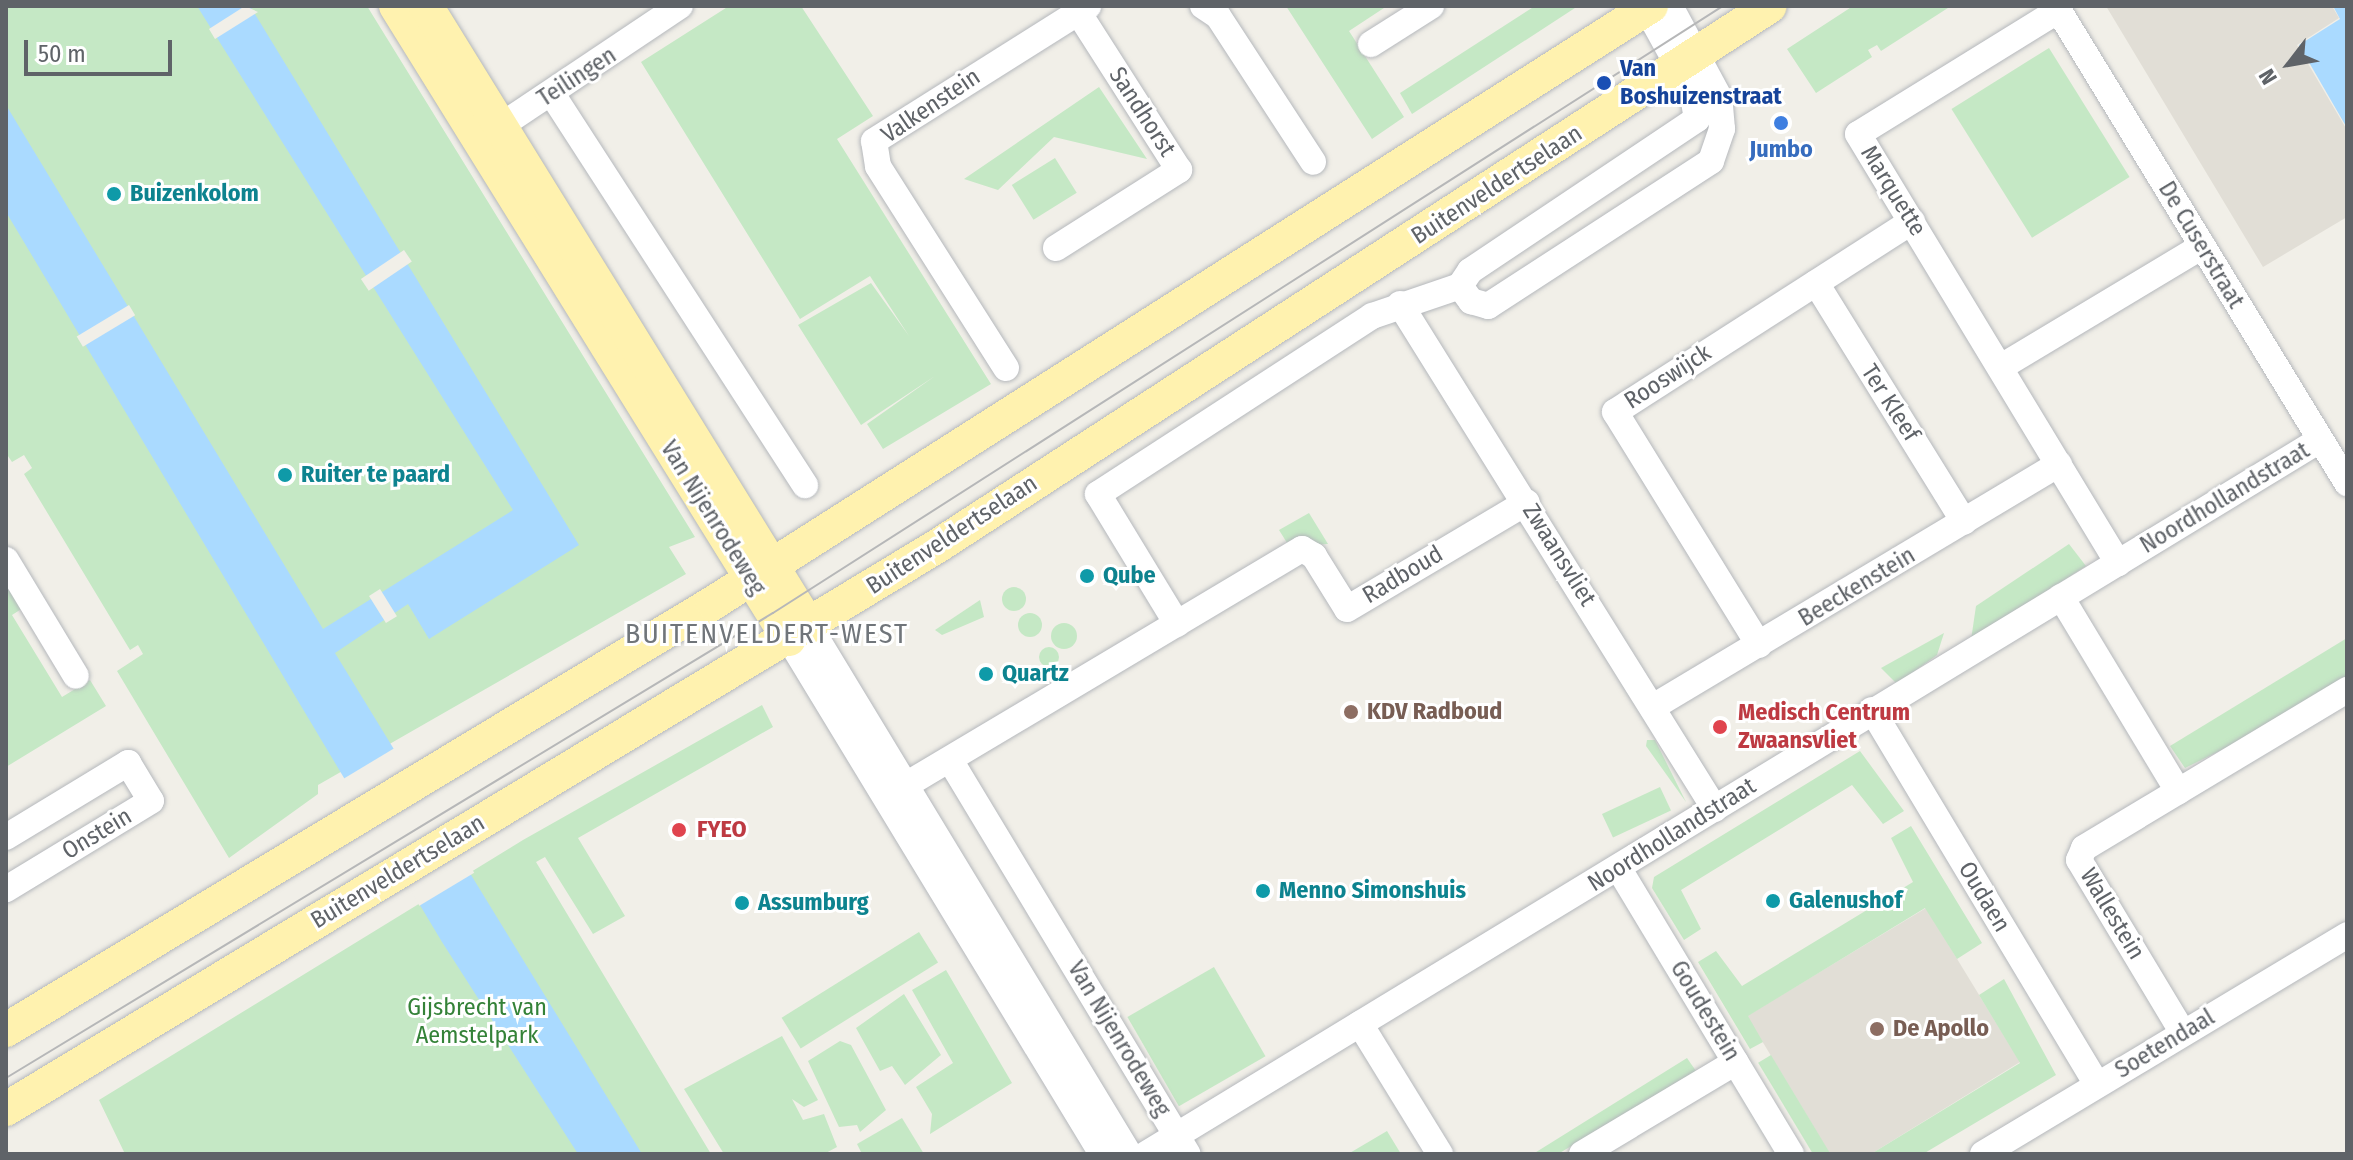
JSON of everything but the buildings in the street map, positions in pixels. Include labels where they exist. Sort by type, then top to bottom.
[{"type":"main road","name":"Van Nijenrodeweg","points":[[396,6],[490,134],[799,632]]},
{"type":"main road","name":"Van Nijenrodeweg","points":[[426,6],[490,134]]},
{"type":"main road","name":"Buitenveldertselaan","points":[[6,1109],[799,632],[1690,61],[1770,6]]},
{"type":"main road","points":[[6,1030],[761,572],[1653,7]]},
{"type":"street","points":[[1203,6],[1218,16],[1313,162]]},
{"type":"street","points":[[1371,44],[1431,6]]},
{"type":"street","points":[[1460,286],[1471,301],[1488,306],[1711,161],[1722,129],[1719,97],[1653,7]]},
{"type":"street","name":"Teilingen","points":[[490,134],[674,8]]},
{"type":"street","name":"Marquette","points":[[2057,8],[1858,134],[2118,563]]},
{"type":"street","name":"De Cuserstraat","points":[[2057,8],[2347,483]]},
{"type":"street","name":"Sandhorst","points":[[1056,248],[1179,170],[1070,11]]},
{"type":"street","name":"Valkenstein","points":[[1006,368],[878,166],[874,141],[1070,11]]},
{"type":"street","points":[[1177,624],[1098,494],[1400,304],[1460,286],[1470,271],[1659,148],[1697,119],[1690,61]]},
{"type":"street","points":[[552,94],[805,485]]},
{"type":"street","points":[[1659,148],[1680,182]]},
{"type":"street","name":"Rooswijck","points":[[1759,645],[1615,412],[1912,221]]},
{"type":"street","points":[[2001,367],[2202,246]]},
{"type":"street","name":"Ter Kleef","points":[[1816,283],[1964,522]]},
{"type":"street","name":"Zwaansvliet","points":[[1400,304],[1527,502],[1715,809]]},
{"type":"street","name":"Noordhollandstraat","points":[[1146,1154],[1182,1144],[1360,1024],[2320,440]]},
{"type":"street","name":"Beeckenstein","points":[[1653,707],[2059,464]]},
{"type":"street","name":"Radboud","points":[[906,785],[1302,549],[1314,556],[1347,609],[1527,502]]},
{"type":"street","points":[[6,560],[76,676]]},
{"type":"street","points":[[2061,597],[2178,791]]},
{"type":"street","name":"Van Nijenrodeweg","points":[[799,632],[906,785],[1129,1154]]},
{"type":"street","name":"Van Nijenrodeweg","points":[[799,632],[1102,1154]]},
{"type":"street","name":"Wallestein","points":[[2183,1033],[2079,860],[2084,848],[2347,690]]},
{"type":"street","name":"Oudaen","points":[[1872,710],[2097,1084]]},
{"type":"street","name":"Van Nijenrodeweg","points":[[950,760],[1182,1144]]},
{"type":"street","name":"Onstein","points":[[6,837],[128,763],[151,801],[6,889]]},
{"type":"street","name":"Goudestein","points":[[1619,869],[1791,1154]]},
{"type":"street","name":"Soetendaal","points":[[1983,1154],[2347,935]]},
{"type":"street","points":[[1360,1024],[1440,1154]]},
{"type":"street","points":[[1582,1154],[1736,1062]]},
{"type":"shaded area","points":[[2106,6],[2332,6],[2339,18],[2297,45],[2347,130],[2347,217],[2263,267]]},
{"type":"shaded area","name":"De Apollo","points":[[1926,908],[2020,1062],[1871,1154],[1830,1154],[1747,1016]]},
{"type":"green space","points":[[6,6],[367,6],[695,537],[669,547],[686,574],[318,785],[318,794],[229,858],[117,671],[143,654],[138,645],[130,650],[24,474],[32,468],[24,455],[12,462],[6,453]]},
{"type":"green space","points":[[729,6],[801,6],[873,116],[837,139],[991,384],[883,449],[867,424],[935,376],[861,425],[798,325],[871,283],[909,336],[870,276],[800,319],[641,62]]},
{"type":"green space","points":[[1286,6],[1387,6],[1349,31],[1404,117],[1372,139]]},
{"type":"green space","points":[[1535,6],[1578,6],[1412,114],[1400,93]]},
{"type":"green space","points":[[1853,6],[1951,6],[1881,51],[1877,45],[1868,50],[1872,57],[1816,93],[1787,49]]},
{"type":"green space","points":[[2049,48],[2130,177],[2032,238],[1951,109]]},
{"type":"green space","points":[[1099,87],[1147,159],[1054,137],[998,190],[964,179]]},
{"type":"green space","points":[[1055,158],[1077,193],[1033,220],[1012,185]]},
{"type":"green space","points":[[1309,513],[1328,544],[1289,546],[1279,530]]},
{"type":"green space","points":[[2069,544],[2086,566],[1971,640],[1976,606]]},
{"type":"green space","points":[[6,581],[23,608],[12,615],[62,697],[90,680],[106,706],[6,767]]},
{"type":"green space","points":[[1014,587],[1022,591],[1026,599],[1022,607],[1014,611],[1006,607],[1002,599],[1006,591]]},
{"type":"green space","points":[[980,600],[984,617],[942,635],[935,630]]},
{"type":"green space","points":[[1030,613],[1039,616],[1042,625],[1039,634],[1030,637],[1021,634],[1018,625],[1021,616]]},
{"type":"green space","points":[[1064,623],[1073,627],[1077,636],[1073,645],[1064,649],[1055,645],[1051,636],[1055,627]]},
{"type":"green space","points":[[1944,633],[1937,655],[1897,684],[1881,668]]},
{"type":"green space","points":[[2347,638],[2347,688],[2185,768],[2170,746]]},
{"type":"green space","points":[[1049,647],[1056,650],[1059,657],[1056,664],[1049,667],[1042,664],[1039,657],[1042,650]]},
{"type":"green space","name":"Gijsbrecht van Aemstelpark","points":[[762,705],[773,727],[578,838],[625,916],[593,934],[545,857],[536,862],[711,1154],[125,1154],[99,1100],[523,840]]},
{"type":"green space","points":[[1647,740],[1655,740],[1686,802],[1646,746]]},
{"type":"green space","points":[[1860,751],[1904,811],[1883,824],[1852,785],[1681,890],[1701,929],[1684,940],[1652,888],[1654,877]]},
{"type":"green space","points":[[1660,787],[1671,811],[1613,838],[1602,814]]},
{"type":"green space","points":[[1911,826],[1982,943],[1957,959],[1925,908],[1748,1016],[1763,1042],[1750,1049],[1698,962],[1716,951],[1742,986],[1913,882],[1891,838]]},
{"type":"green space","points":[[919,932],[938,963],[801,1048],[782,1018]]},
{"type":"green space","points":[[1214,967],[1266,1056],[1179,1106],[1127,1017]]},
{"type":"green space","points":[[946,970],[1012,1083],[930,1134],[932,1114],[916,1087],[953,1063],[912,990]]},
{"type":"green space","points":[[2004,979],[2056,1075],[1923,1154],[1871,1154],[2020,1063],[1979,995]]},
{"type":"green space","points":[[904,994],[941,1055],[905,1085],[892,1066],[880,1071],[856,1028]]},
{"type":"green space","points":[[782,1036],[818,1100],[804,1107],[792,1099],[803,1120],[824,1114],[837,1147],[824,1154],[724,1154],[684,1089]]},
{"type":"green space","points":[[840,1041],[851,1045],[886,1110],[860,1132],[857,1125],[839,1127],[808,1061]]},
{"type":"green space","points":[[1771,1055],[1830,1154],[1813,1154],[1758,1063]]},
{"type":"green space","points":[[1687,1058],[1696,1071],[1558,1154],[1533,1154]]},
{"type":"green space","points":[[902,1118],[924,1154],[862,1154],[857,1144]]},
{"type":"green space","points":[[1387,1131],[1401,1154],[1348,1154]]},
{"type":"water","points":[[197,6],[250,6],[579,545],[429,639],[408,604],[335,653],[642,1154],[578,1154],[442,942],[6,212],[6,105],[323,629],[513,510]]},
{"type":"water","points":[[2333,6],[2347,6],[2347,128],[2299,45],[2340,19]]},
{"type":"pier","points":[[245,6],[258,12],[215,39],[209,29]]},
{"type":"pier","points":[[404,250],[412,262],[369,291],[361,279]]},
{"type":"pier","points":[[129,305],[135,315],[83,347],[77,336]]},
{"type":"pier","points":[[380,589],[397,616],[386,623],[369,596]]},
{"type":"pier","points":[[398,746],[474,873],[419,906],[343,779]]},
{"type":"tram line","points":[[6,1078],[773,613],[1723,6]]},
{"type":"place","name":"Van Boshuizenstraat","points":[[1604,83]]},
{"type":"place","name":"Jumbo","points":[[1781,123]]},
{"type":"place","name":"Buizenkolom","points":[[114,194]]},
{"type":"place","name":"Ruiter te paard","points":[[285,475]]},
{"type":"place","name":"Qube","points":[[1087,576]]},
{"type":"place","name":"Quartz","points":[[986,674]]},
{"type":"place","name":"KDV Radboud","points":[[1351,712]]},
{"type":"place","name":"Medisch Centrum Zwaansvliet","points":[[1720,727]]},
{"type":"place","name":"FYEO","points":[[679,830]]},
{"type":"place","name":"Menno Simonshuis","points":[[1263,891]]},
{"type":"place","name":"Galenushof","points":[[1773,901]]},
{"type":"place","name":"Assumburg","points":[[742,903]]},
{"type":"place","name":"De Apollo","points":[[1877,1029]]},
{"type":"district","name":"BUITENVELDERT-WEST","points":[[767,634]]}]
